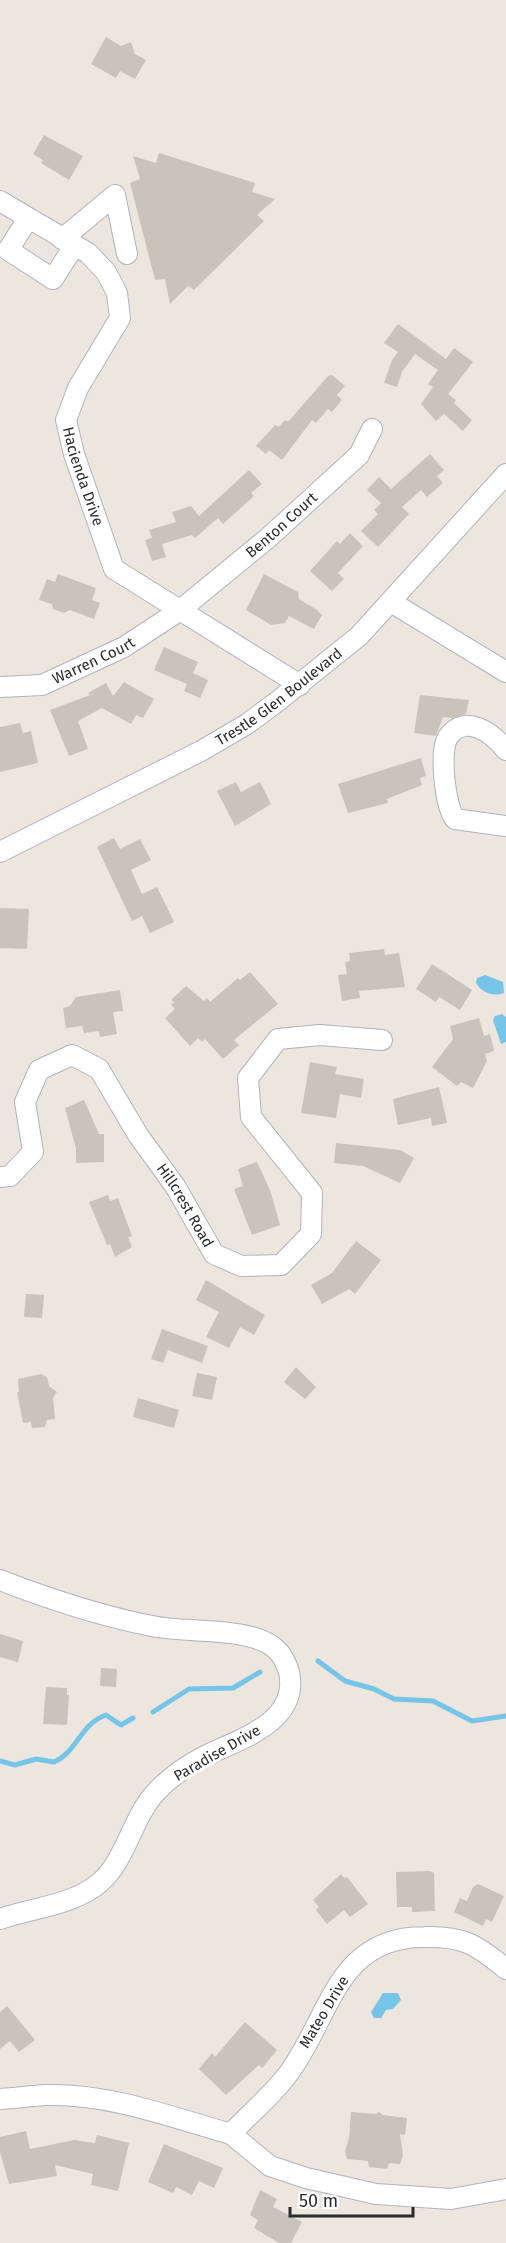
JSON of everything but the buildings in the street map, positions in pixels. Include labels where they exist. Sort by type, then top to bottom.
[{"type":"street","points":[[28,219],[8,250],[53,279],[68,242],[115,195],[127,254]]},
{"type":"street","name":"Hacienda Drive","points":[[0,201],[88,253],[106,272],[117,293],[120,318],[78,388],[66,420],[74,454],[114,569],[300,685]]},
{"type":"street","name":"Benton Court","points":[[180,611],[268,538],[359,455],[372,429]]},
{"type":"street","name":"Trestle Glen Boulevard","points":[[0,852],[217,742],[300,685],[359,636],[506,474]]},
{"type":"street","points":[[391,602],[506,672]]},
{"type":"street","name":"Warren Court","points":[[0,687],[42,685],[124,647],[180,611]]},
{"type":"street","points":[[506,750],[495,737],[476,726],[462,727],[449,736],[444,748],[448,810],[455,819],[506,825]]},
{"type":"street","name":"Hillcrest Road","points":[[0,1177],[10,1176],[33,1152],[25,1102],[39,1070],[72,1055],[99,1070],[138,1135],[175,1186],[214,1254],[241,1266],[281,1265],[311,1234],[312,1193],[251,1117],[248,1078],[278,1039],[320,1035],[382,1040]]},
{"type":"street","name":"Paradise Drive","points":[[0,1580],[50,1598],[136,1623],[259,1639],[280,1653],[288,1667],[290,1683],[284,1706],[272,1720],[254,1733],[192,1764],[158,1790],[138,1817],[110,1871],[98,1884],[75,1897],[0,1919]]},
{"type":"street","name":"Mateo Drive","points":[[231,2134],[288,2074],[329,1998],[357,1959],[399,1937],[452,1936],[482,1949],[506,1969]]},
{"type":"street","points":[[0,2099],[48,2095],[98,2099],[150,2110],[231,2134],[270,2166],[306,2178],[376,2194],[451,2199],[506,2189]]},
{"type":"water","points":[[485,975],[503,982],[504,993],[492,994],[481,989],[476,983],[477,978]]},
{"type":"water","points":[[502,1014],[506,1017],[506,1042],[501,1044],[493,1020],[495,1016]]},
{"type":"water","points":[[383,1993],[398,1993],[401,2000],[393,2009],[386,2010],[381,2018],[374,2018],[371,2012]]},
{"type":"waterway","points":[[318,1661],[345,1681],[374,1689],[394,1699],[433,1701],[472,1721],[506,1716]]},
{"type":"waterway","points":[[153,1712],[189,1689],[233,1688],[260,1672]]},
{"type":"waterway","points":[[0,1761],[15,1765],[36,1759],[54,1762],[69,1751],[84,1731],[97,1719],[106,1715],[121,1725],[133,1718]]}]
